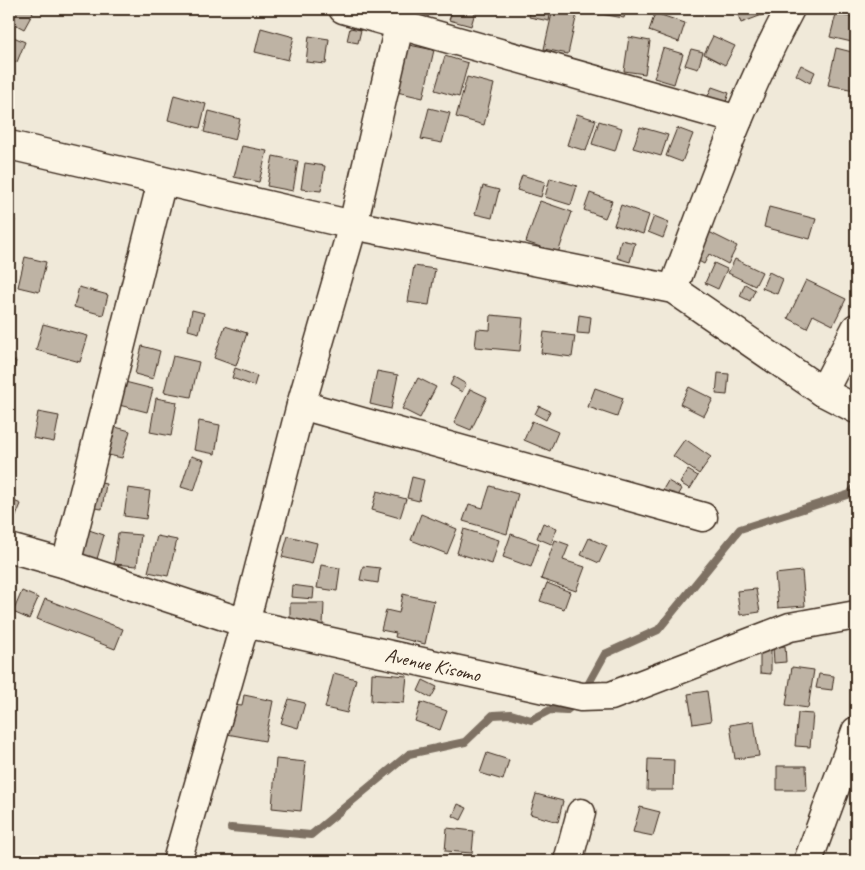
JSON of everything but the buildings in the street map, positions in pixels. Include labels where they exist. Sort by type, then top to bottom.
[{"type":"street","points":[[343,9],[401,16],[738,120]]},
{"type":"street","points":[[673,289],[738,120],[768,49],[790,9]]},
{"type":"street","points":[[177,861],[246,623],[301,405],[352,225],[401,16]]},
{"type":"street","points":[[9,145],[352,225],[673,289],[823,392],[856,409]]},
{"type":"street","points":[[66,564],[162,181]]},
{"type":"street","points":[[823,392],[856,328]]},
{"type":"street","points":[[301,405],[703,517]]},
{"type":"street","name":"Avenue Kisomo","points":[[9,548],[66,564],[246,623],[581,697],[611,696],[790,627],[856,615]]},
{"type":"street","points":[[808,861],[856,731]]},
{"type":"street","points":[[568,861],[581,813]]},
{"type":"waterway","points":[[584,692],[605,654],[658,630],[740,529],[850,494],[856,486]]},
{"type":"waterway","points":[[231,828],[311,835],[409,754],[465,742],[493,715],[511,714],[531,720],[550,710],[566,711],[576,703]]}]
